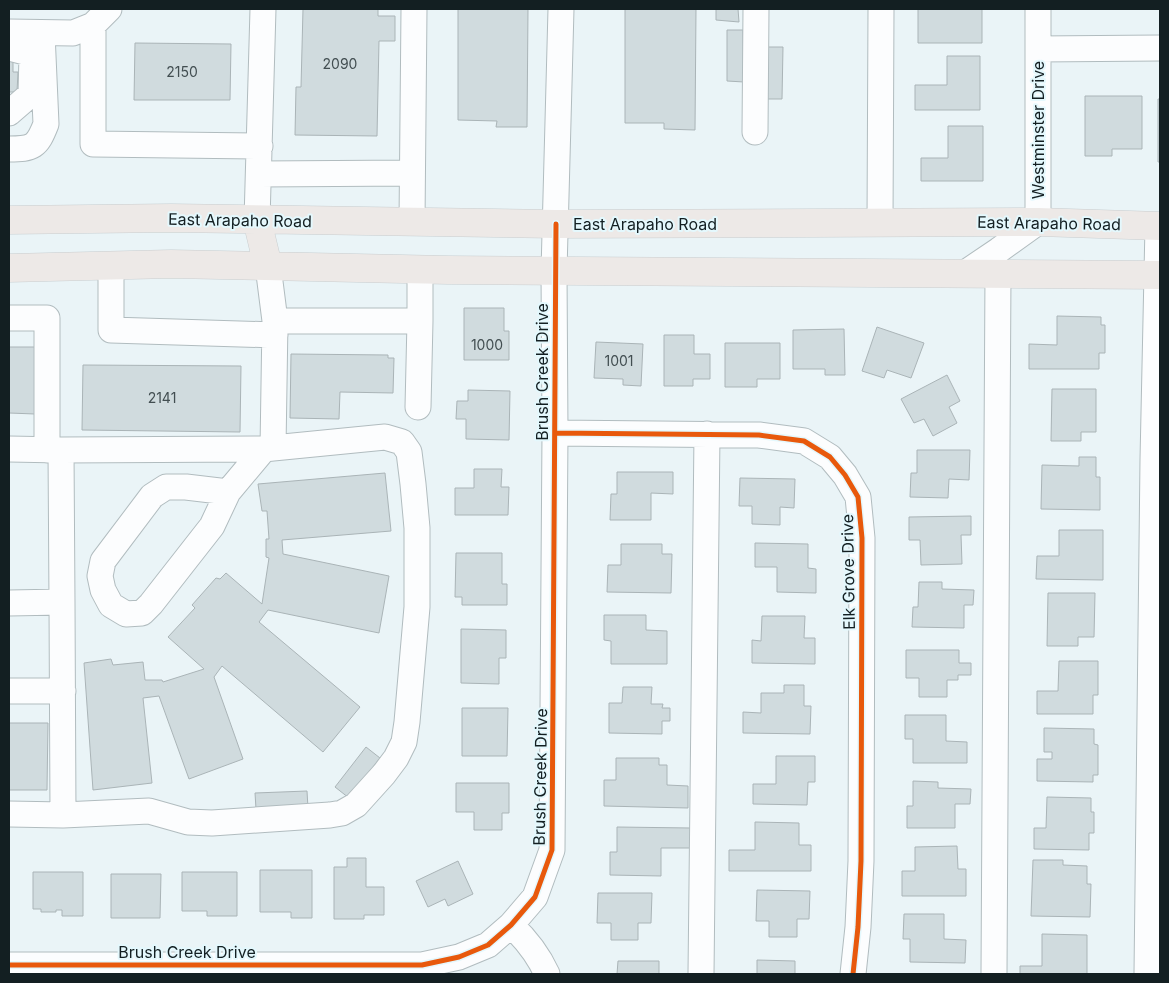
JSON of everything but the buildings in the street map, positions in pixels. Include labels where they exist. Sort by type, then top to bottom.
[{"type":"main road","name":"East Arapaho Road","points":[[9,220],[171,218],[556,224],[1038,222],[1159,226]]},
{"type":"main road","points":[[257,220],[268,266]]},
{"type":"main road","points":[[9,268],[171,264],[420,270],[1159,275]]},
{"type":"street","points":[[257,220],[263,9]]},
{"type":"street","points":[[412,222],[414,9]]},
{"type":"street","name":"Brush Creek Drive","points":[[9,965],[251,970],[422,965],[459,957],[488,946],[511,925],[535,897],[552,850],[555,434],[554,271],[561,9]]},
{"type":"street","points":[[755,132],[756,9]]},
{"type":"street","points":[[880,222],[881,9]]},
{"type":"street","name":"Westminster Drive","points":[[965,273],[1038,222],[1038,9]]},
{"type":"street","points":[[101,17],[93,144],[260,146]]},
{"type":"street","points":[[9,32],[73,33],[101,17]]},
{"type":"street","points":[[9,149],[24,149],[34,146],[41,138],[46,124],[42,33]]},
{"type":"street","points":[[9,48],[32,54],[31,94],[9,113]]},
{"type":"street","points":[[1038,49],[1160,48]]},
{"type":"street","points":[[258,174],[412,173]]},
{"type":"street","points":[[1147,974],[1154,902],[1159,226]]},
{"type":"street","points":[[110,266],[111,330],[275,328],[420,321]]},
{"type":"street","points":[[228,492],[186,487],[166,487],[152,496],[103,561],[100,576],[103,590],[110,605],[126,614],[142,613],[212,526],[228,492],[269,448],[275,328],[268,266]]},
{"type":"street","points":[[418,407],[420,270]]},
{"type":"street","points":[[994,974],[998,273]]},
{"type":"street","points":[[9,318],[47,318],[62,602],[63,815]]},
{"type":"street","name":"Elk Grove Drive","points":[[555,434],[759,434],[804,442],[830,457],[845,475],[858,498],[862,538],[861,862],[858,928],[853,974]]},
{"type":"street","points":[[701,974],[707,434]]},
{"type":"street","points":[[9,448],[54,450],[269,448],[385,437],[402,442],[409,452],[412,464],[416,528],[417,607],[404,742],[396,758],[356,805],[342,813],[212,824],[188,822],[149,811],[63,815],[9,814]]},
{"type":"street","points":[[9,603],[62,602]]},
{"type":"street","points":[[9,691],[63,691]]},
{"type":"street","points":[[511,925],[527,940],[541,959],[547,974]]},
{"type":"cycle path","points":[[9,965],[422,965],[459,957],[488,945],[511,925],[535,897],[552,850],[556,224]]},
{"type":"cycle path","points":[[555,433],[759,435],[804,441],[830,457],[845,475],[858,497],[862,538],[861,861],[858,927],[853,974]]}]
